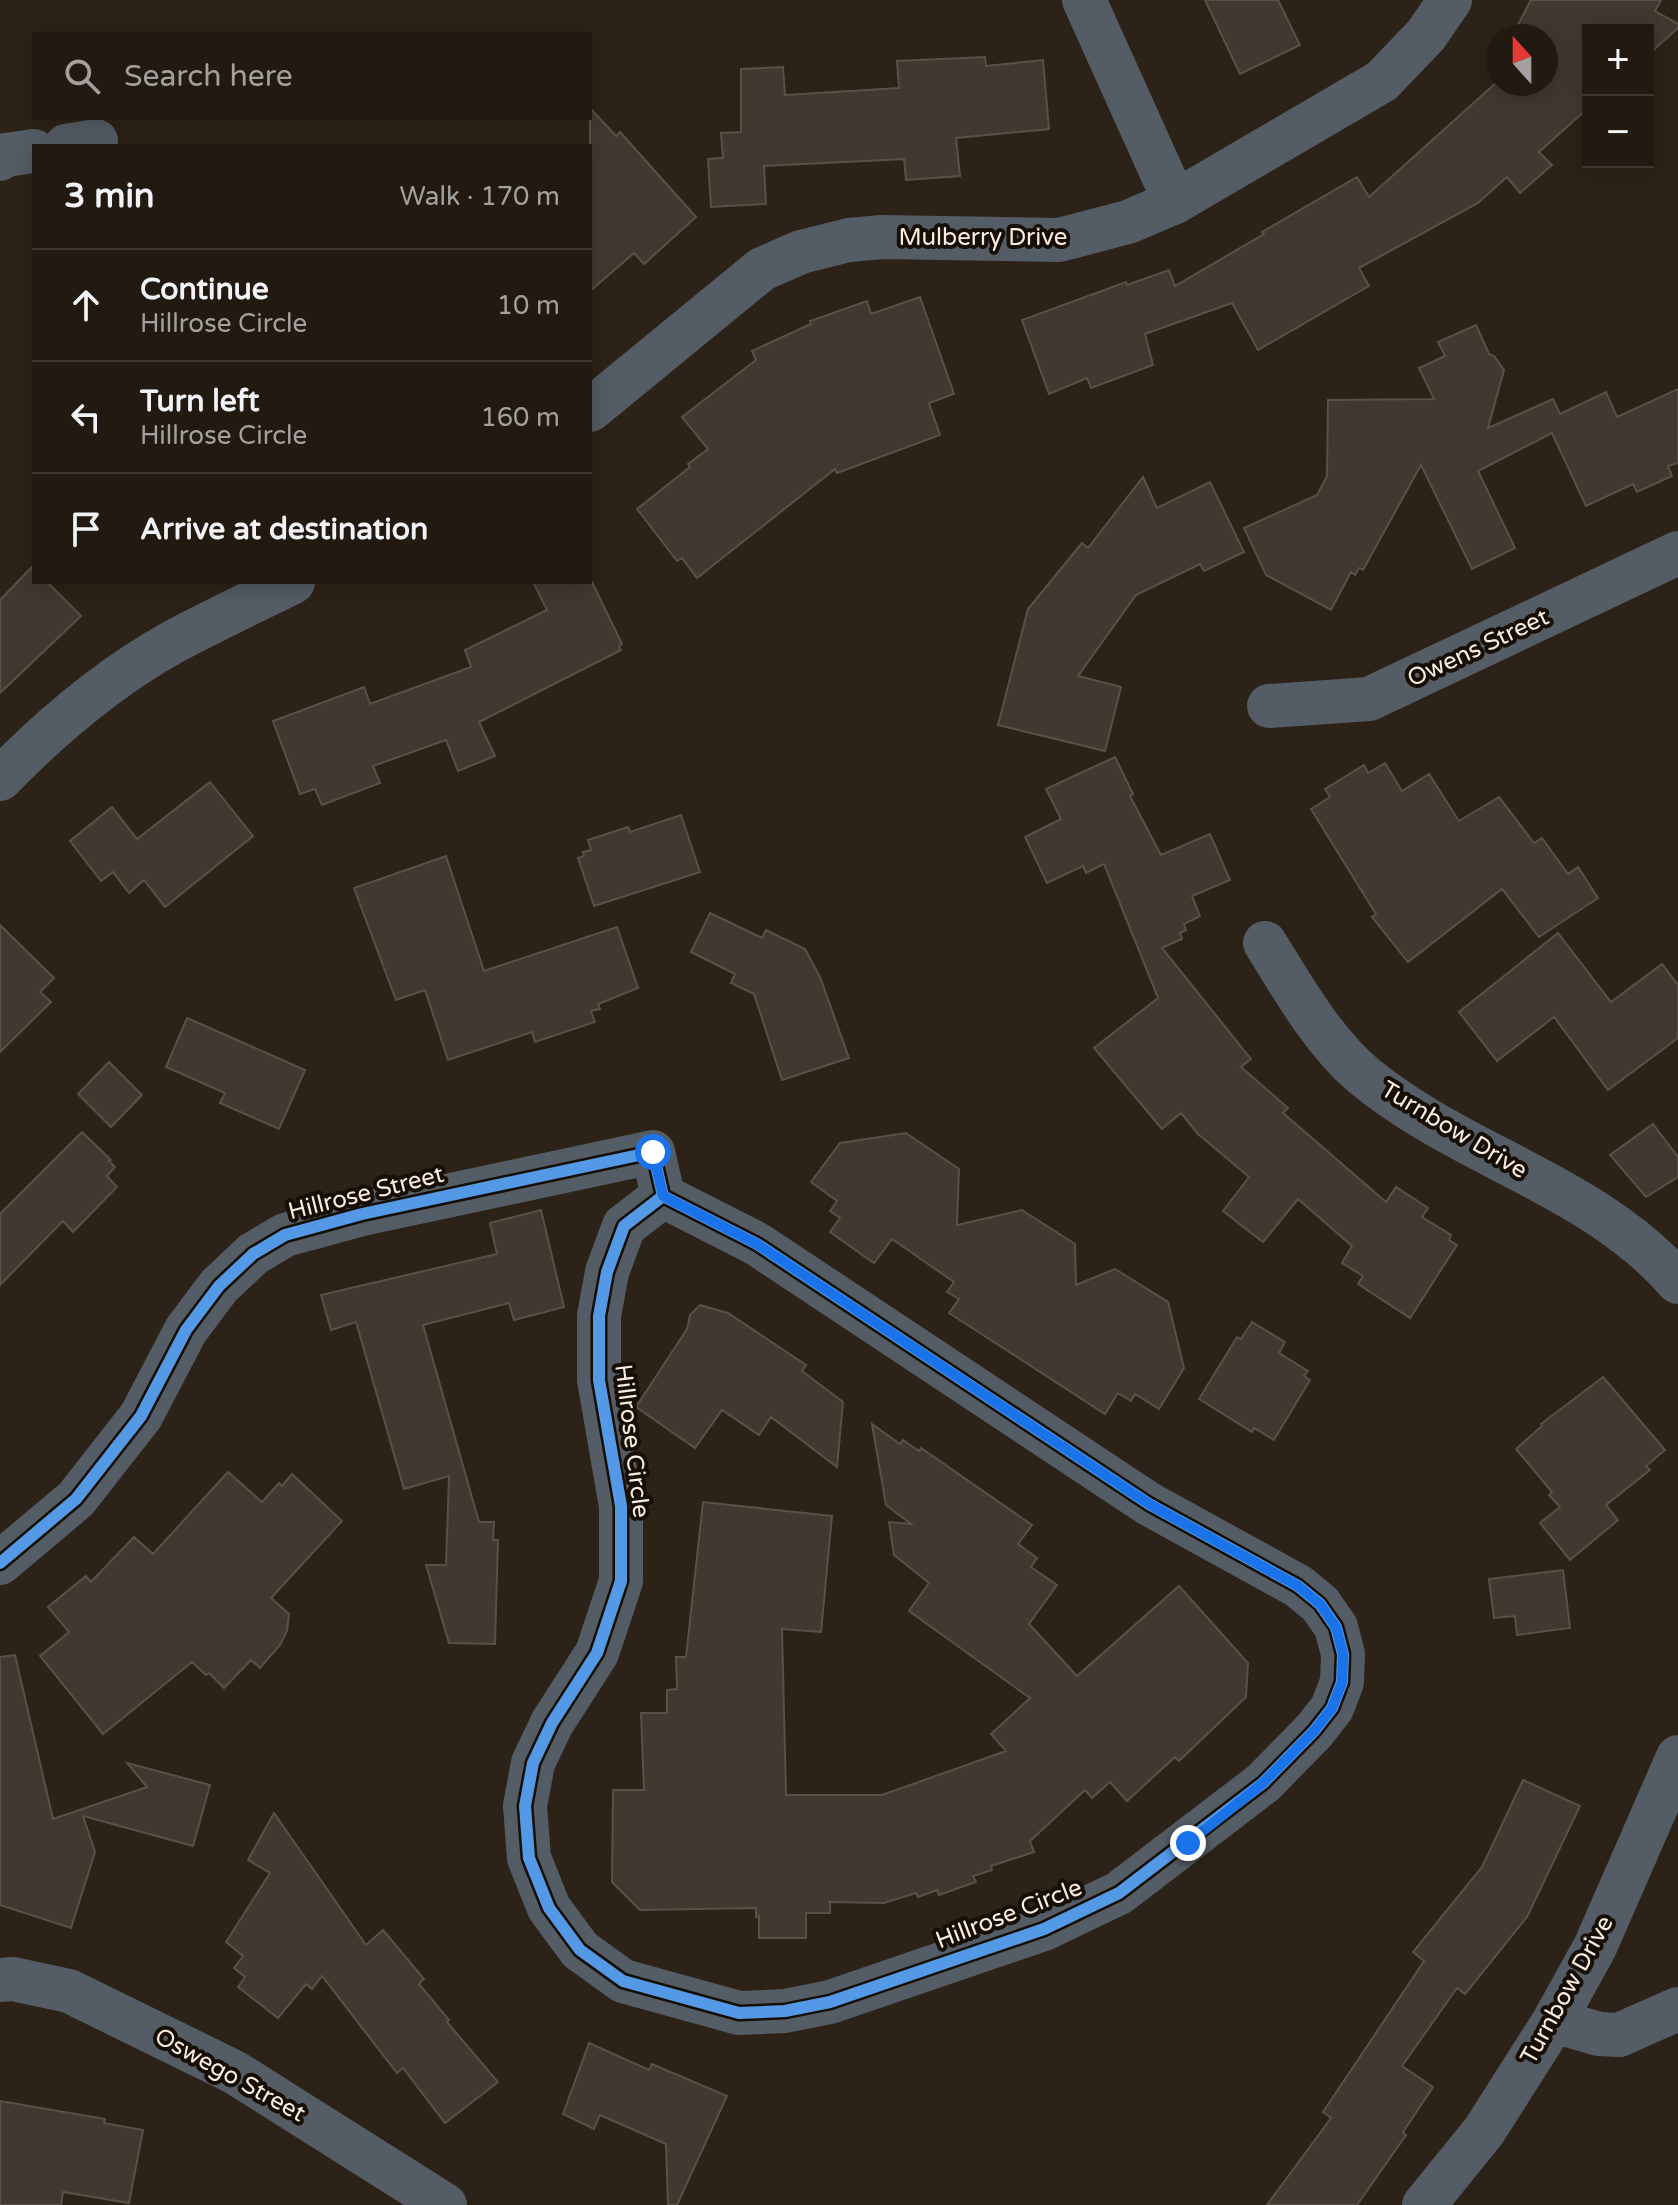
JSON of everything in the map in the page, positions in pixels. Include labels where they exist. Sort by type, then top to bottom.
[{"type":"street","points":[[1084,0],[1175,202]]},
{"type":"street","name":"Mulberry Drive","points":[[592,408],[762,269],[801,252],[849,240],[882,237],[1059,240],[1128,222],[1175,202],[1382,81],[1417,46],[1450,0]]},
{"type":"street","points":[[0,159],[6,155],[32,151]]},
{"type":"street","name":"Owens Street","points":[[1269,706],[1369,699],[1678,553]]},
{"type":"street","points":[[0,779],[69,713],[131,668],[171,643],[289,584]]},
{"type":"street","name":"Turnbow Drive","points":[[1265,943],[1315,1021],[1362,1074],[1410,1108],[1622,1229],[1657,1257],[1678,1282]]},
{"type":"street","name":"Hillrose Street","points":[[0,1563],[76,1499],[141,1416],[186,1330],[219,1286],[253,1254],[285,1235],[362,1214],[653,1152],[663,1196]]},
{"type":"street","name":"Hillrose Circle","points":[[663,1196],[757,1244],[1149,1504],[1298,1586],[1320,1604],[1336,1627],[1343,1654],[1342,1682],[1332,1708],[1314,1731],[1263,1783],[1119,1893],[1044,1929],[830,2002],[785,2011],[739,2013],[623,1981],[580,1950],[549,1908],[529,1858],[525,1806],[533,1763],[552,1723],[597,1653],[621,1581],[621,1506],[599,1380],[599,1316],[607,1272],[624,1226],[663,1196]]},
{"type":"street","name":"Turnbow Drive","points":[[1424,2205],[1484,2131],[1554,2021],[1595,1947],[1678,1757]]},
{"type":"street","name":"Oswego Street","points":[[0,1980],[13,1979],[69,1991],[234,2072],[445,2205]]},
{"type":"street","points":[[1554,2021],[1599,2034],[1619,2035],[1678,2009]]},
{"type":"building","points":[[1205,0],[1278,0],[1300,45],[1240,74]]},
{"type":"building","points":[[1531,0],[1661,0],[1655,11],[1678,24],[1678,28],[1654,50],[1654,24],[1582,24],[1582,113],[1539,152],[1552,165],[1520,193],[1507,177],[1478,203],[1359,268],[1369,286],[1258,350],[1232,303],[1145,334],[1153,365],[1091,388],[1087,378],[1049,394],[1022,320],[1126,282],[1127,285],[1169,270],[1175,286],[1357,177],[1369,197],[1486,92],[1486,96],[1558,96],[1558,24],[1518,24]]},
{"type":"building","points":[[985,57],[986,66],[1043,60],[1049,129],[956,138],[960,176],[906,180],[904,159],[764,166],[766,204],[711,207],[708,159],[723,158],[721,133],[741,132],[741,69],[783,67],[785,95],[899,88],[897,61]]},
{"type":"building","points":[[592,110],[616,136],[620,132],[696,217],[644,264],[634,253],[592,289],[592,144]]},
{"type":"building","points":[[920,297],[954,394],[929,403],[940,435],[837,473],[835,469],[697,578],[682,558],[677,561],[637,509],[708,449],[682,417],[756,360],[752,351],[811,324],[810,321],[867,301],[871,314]]},
{"type":"building","points":[[1476,325],[1489,354],[1504,370],[1488,428],[1553,399],[1560,414],[1606,392],[1617,417],[1678,389],[1678,463],[1668,466],[1672,476],[1637,492],[1633,484],[1586,506],[1552,433],[1478,471],[1515,548],[1472,569],[1421,465],[1363,570],[1359,568],[1355,575],[1351,572],[1331,610],[1266,575],[1244,528],[1317,495],[1327,476],[1328,400],[1434,399],[1419,368],[1445,356],[1438,342]]},
{"type":"building","points":[[1143,477],[1157,508],[1210,482],[1244,552],[1204,571],[1200,564],[1136,595],[1078,676],[1121,687],[1105,751],[998,725],[1028,609],[1082,543],[1088,548]]},
{"type":"building","points":[[32,567],[32,584],[49,584],[81,616],[0,693],[0,600]]},
{"type":"building","points":[[592,582],[622,644],[619,646],[621,650],[479,722],[495,756],[458,771],[446,740],[373,766],[380,783],[322,805],[315,789],[300,794],[273,721],[364,687],[370,704],[471,667],[465,650],[547,610],[534,584]]},
{"type":"building","points":[[1115,757],[1133,794],[1130,796],[1161,855],[1210,834],[1230,880],[1192,896],[1200,916],[1184,924],[1186,930],[1180,933],[1182,939],[1162,948],[1251,1059],[1241,1067],[1288,1108],[1283,1113],[1386,1202],[1396,1187],[1428,1208],[1422,1217],[1451,1235],[1449,1240],[1457,1245],[1410,1318],[1358,1284],[1363,1276],[1342,1263],[1352,1246],[1298,1199],[1263,1242],[1223,1211],[1249,1177],[1198,1134],[1181,1113],[1162,1129],[1094,1048],[1158,998],[1104,864],[1086,873],[1083,866],[1047,883],[1025,837],[1061,819],[1046,789]]},
{"type":"building","points":[[1385,763],[1402,791],[1429,774],[1459,821],[1499,797],[1534,843],[1542,838],[1568,874],[1578,867],[1598,898],[1539,937],[1502,889],[1408,962],[1372,917],[1376,914],[1311,809],[1330,797],[1325,789],[1364,765],[1368,773]]},
{"type":"building","points":[[210,782],[253,836],[165,907],[144,880],[129,893],[113,872],[101,881],[70,841],[112,807],[137,839]]},
{"type":"building","points":[[681,815],[700,872],[594,906],[578,858],[584,856],[583,852],[591,850],[588,840],[628,827],[630,832]]},
{"type":"building","points":[[446,856],[484,971],[617,927],[638,988],[598,1004],[600,1009],[591,1011],[595,1022],[535,1042],[532,1032],[448,1060],[425,990],[396,1000],[354,888]]},
{"type":"building","points":[[710,913],[762,938],[766,930],[805,949],[820,977],[849,1058],[782,1080],[754,994],[731,983],[735,974],[691,952]]},
{"type":"building","points":[[0,925],[54,978],[40,992],[51,1002],[0,1052]]},
{"type":"building","points":[[1558,933],[1611,1002],[1662,964],[1678,985],[1678,1038],[1608,1090],[1554,1017],[1497,1061],[1459,1012]]},
{"type":"building","points":[[187,1018],[305,1070],[279,1129],[220,1103],[225,1093],[166,1067]]},
{"type":"building","points":[[109,1062],[142,1095],[111,1127],[78,1094]]},
{"type":"building","points":[[1653,1124],[1678,1157],[1678,1177],[1646,1197],[1610,1155]]},
{"type":"building","points":[[82,1132],[111,1160],[115,1167],[107,1176],[117,1187],[73,1232],[63,1221],[0,1285],[0,1214]]},
{"type":"building","points":[[906,1133],[959,1169],[957,1225],[1022,1210],[1075,1244],[1076,1285],[1115,1269],[1168,1302],[1184,1368],[1159,1409],[1135,1394],[1131,1401],[1118,1393],[1105,1414],[949,1313],[959,1299],[947,1292],[954,1282],[892,1239],[874,1263],[830,1232],[840,1218],[830,1211],[837,1201],[811,1182],[840,1143]]},
{"type":"building","points":[[541,1210],[564,1307],[514,1320],[509,1303],[423,1325],[479,1522],[494,1522],[493,1540],[498,1540],[495,1644],[449,1643],[426,1565],[446,1565],[449,1476],[404,1489],[356,1322],[331,1330],[321,1295],[497,1254],[490,1223]]},
{"type":"building","points":[[700,1305],[728,1313],[806,1365],[802,1371],[843,1402],[837,1467],[771,1417],[759,1435],[722,1410],[695,1448],[636,1407],[687,1329],[690,1315]]},
{"type":"building","points":[[1252,1322],[1285,1342],[1279,1353],[1308,1371],[1304,1376],[1310,1380],[1274,1440],[1254,1428],[1252,1432],[1199,1399],[1237,1337],[1241,1339]]},
{"type":"building","points":[[1603,1377],[1665,1450],[1646,1466],[1650,1470],[1606,1505],[1618,1520],[1570,1560],[1540,1523],[1560,1507],[1549,1495],[1552,1492],[1516,1449],[1541,1424]]},
{"type":"building","points":[[872,1424],[900,1444],[903,1440],[919,1451],[921,1448],[1032,1525],[1018,1544],[1037,1558],[1031,1567],[1057,1585],[1029,1624],[1077,1676],[1179,1586],[1248,1663],[1246,1697],[1179,1761],[1175,1757],[1127,1801],[1110,1782],[1092,1798],[1085,1790],[1030,1841],[1034,1852],[991,1866],[992,1870],[973,1876],[976,1882],[939,1895],[937,1890],[918,1897],[916,1893],[884,1903],[830,1902],[830,1913],[806,1913],[806,1938],[759,1938],[756,1908],[640,1910],[612,1882],[613,1790],[644,1790],[641,1713],[667,1713],[667,1690],[677,1689],[676,1657],[686,1657],[703,1502],[832,1516],[821,1632],[782,1629],[786,1795],[882,1795],[1006,1751],[991,1734],[1030,1698],[909,1611],[929,1583],[894,1555],[889,1522],[911,1524],[886,1505]]},
{"type":"building","points":[[228,1472],[262,1502],[292,1474],[342,1521],[271,1598],[289,1614],[287,1631],[280,1645],[260,1668],[251,1660],[224,1688],[192,1662],[103,1734],[40,1656],[69,1632],[48,1607],[86,1576],[91,1582],[134,1537],[153,1554]]},
{"type":"building","points":[[1563,1570],[1570,1628],[1517,1635],[1515,1616],[1494,1618],[1489,1579]]},
{"type":"building","points":[[15,1655],[53,1819],[147,1787],[127,1763],[210,1785],[193,1846],[83,1816],[95,1852],[71,1928],[0,1905],[0,1657]]},
{"type":"building","points":[[1523,1780],[1580,1806],[1527,1917],[1465,1994],[1457,1988],[1402,2066],[1433,2087],[1403,2132],[1406,2135],[1357,2205],[1267,2205],[1331,2118],[1323,2112],[1424,1961],[1413,1952],[1482,1867]]},
{"type":"building","points":[[274,1813],[366,1945],[383,1930],[424,1979],[419,1984],[449,2020],[447,2022],[498,2082],[445,2123],[403,2068],[397,2073],[322,1976],[312,1989],[306,1984],[278,2018],[238,1987],[245,1977],[234,1968],[243,1956],[226,1942],[270,1873],[248,1860]]},
{"type":"building","points":[[589,2043],[649,2070],[652,2064],[727,2096],[677,2205],[668,2205],[666,2144],[600,2115],[594,2129],[563,2114]]},
{"type":"building","points":[[0,2101],[105,2119],[104,2123],[143,2130],[129,2203],[63,2192],[61,2205],[0,2205]]},
{"type":"cycle path","points":[[0,1563],[76,1499],[141,1416],[186,1330],[219,1286],[253,1254],[285,1235],[362,1214],[653,1152],[663,1196],[757,1244],[1149,1504],[1298,1586],[1320,1604],[1336,1627],[1343,1654],[1342,1682],[1332,1708],[1314,1731],[1263,1783],[1119,1893],[1044,1929],[830,2002],[785,2011],[739,2013],[623,1981],[580,1950],[549,1908],[529,1858],[525,1806],[533,1763],[552,1723],[597,1653],[621,1581],[621,1506],[599,1380],[599,1316],[607,1272],[624,1226],[663,1196]]},
{"type":"route","points":[[653,1152],[663,1196],[757,1244],[1149,1504],[1298,1586],[1320,1604],[1336,1627],[1343,1654],[1342,1682],[1332,1708],[1263,1783],[1188,1843]]}]
